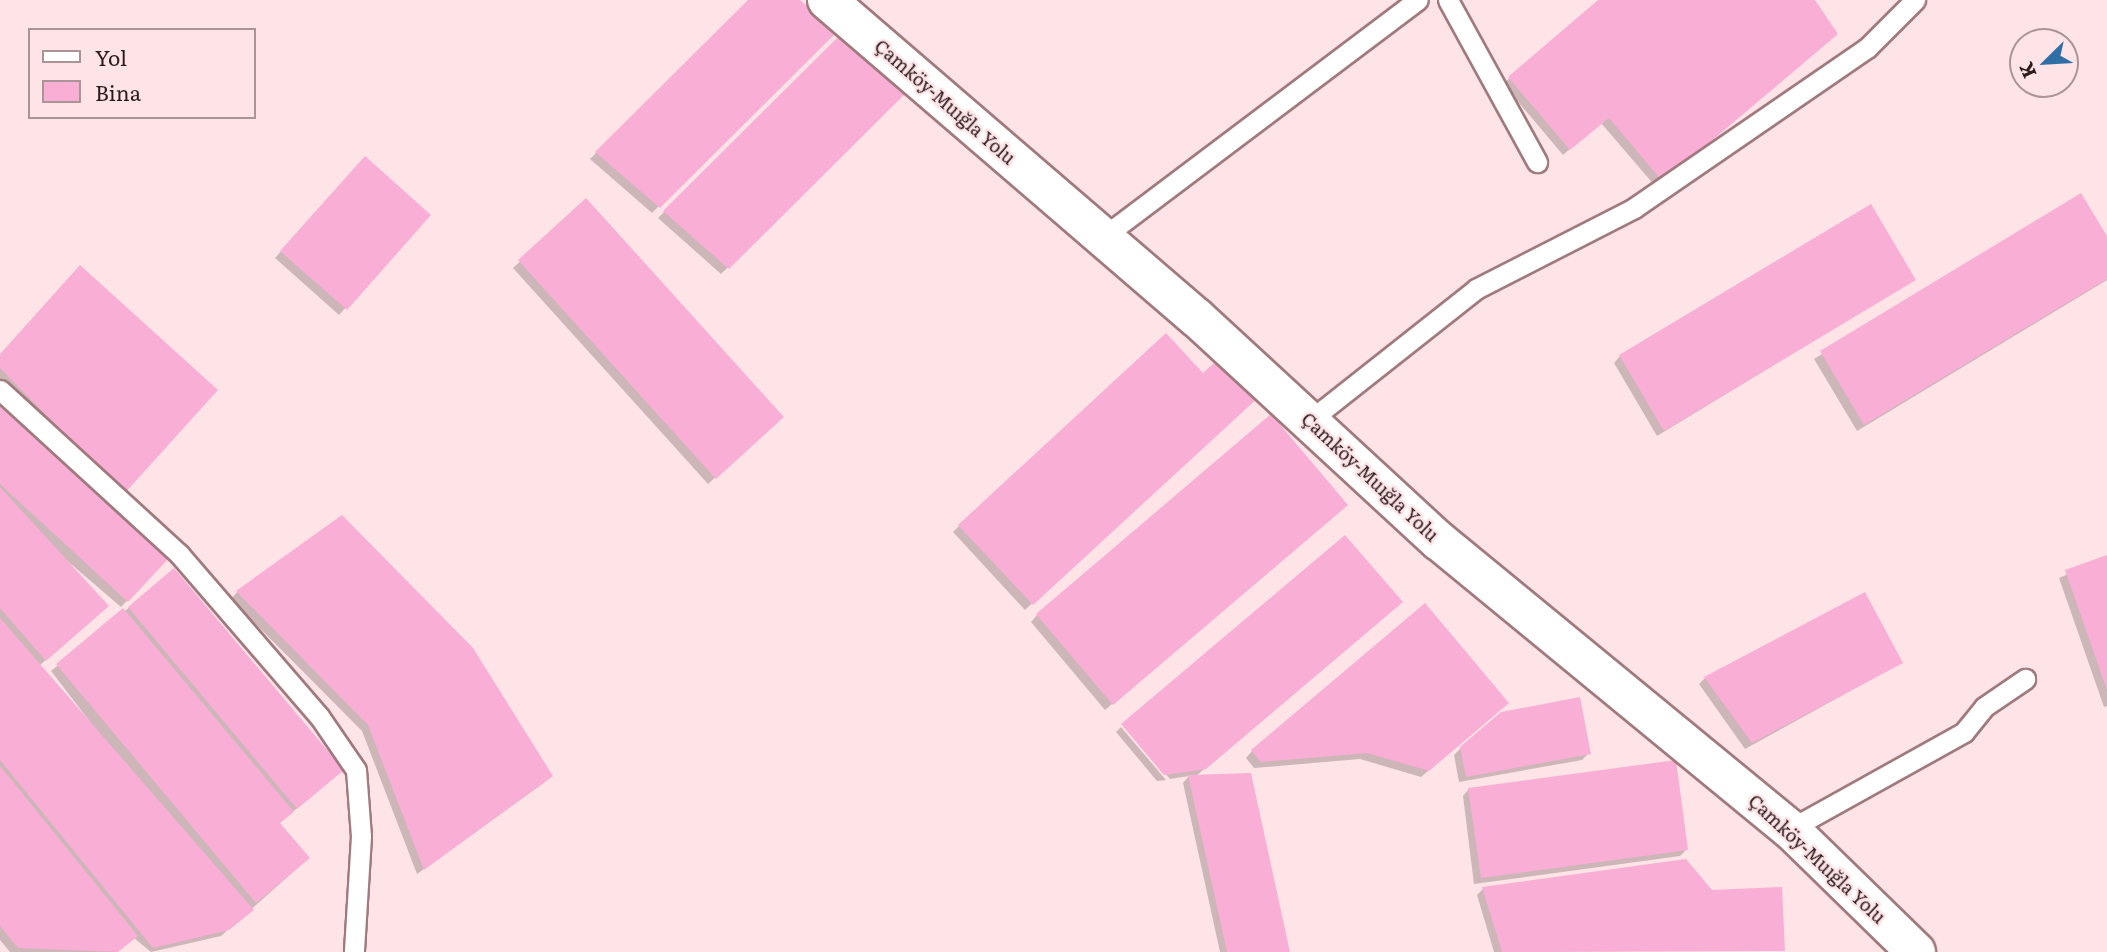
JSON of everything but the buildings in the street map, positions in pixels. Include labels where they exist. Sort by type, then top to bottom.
[{"type":"street","name":"Çamköy-Muığla Yolu","points":[[827,0],[1103,237],[1439,541],[1790,830],[1916,952]]},
{"type":"lane","points":[[1103,237],[1418,0]]},
{"type":"lane","points":[[1448,0],[1536,162]]},
{"type":"lane","points":[[1309,421],[1476,289],[1634,208],[1867,48],[1915,0]]},
{"type":"lane","points":[[0,390],[179,554],[319,716],[356,770],[361,836],[354,952]]},
{"type":"lane","points":[[1790,830],[1964,732],[1984,707],[2025,679]]}]
